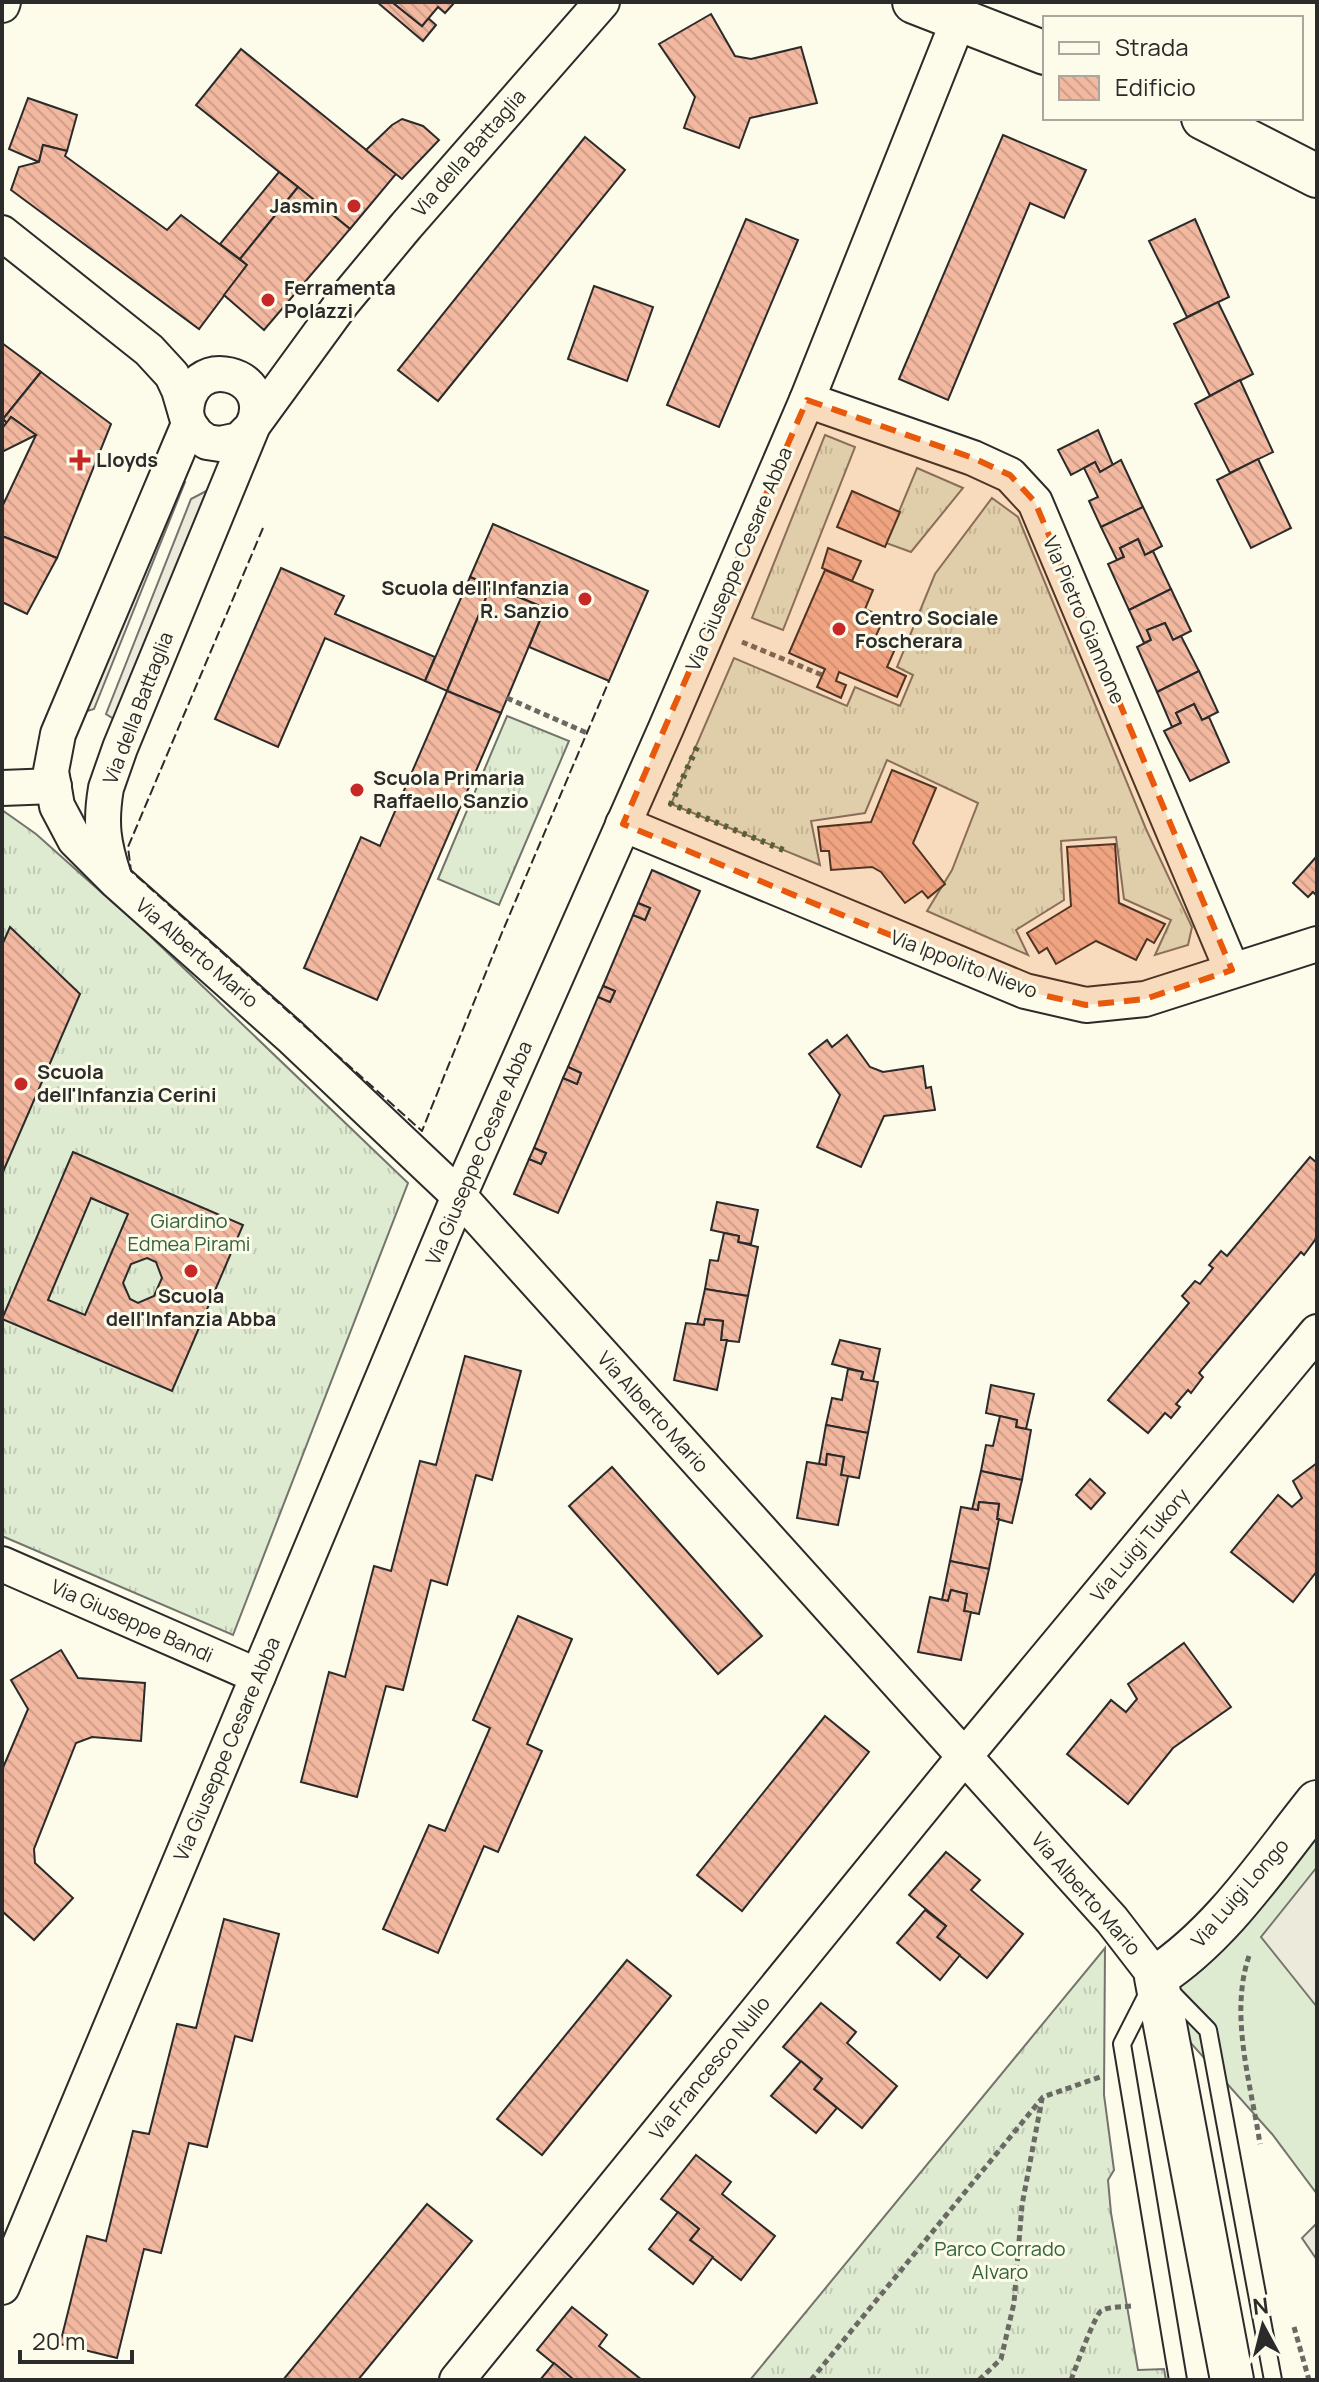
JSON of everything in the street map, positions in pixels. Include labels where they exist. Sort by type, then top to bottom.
[{"type":"street","name":"Via della Battaglia","points":[[250,428],[310,346],[406,226],[602,2]]},
{"type":"street","points":[[914,2],[1043,52]]},
{"type":"street","name":"Via Giuseppe Cesare Abba","points":[[2,2287],[459,1196],[807,400],[959,19]]},
{"type":"street","points":[[1207,120],[1317,176]]},
{"type":"street","points":[[2,233],[149,350],[172,375],[188,418],[202,438],[220,444],[239,440],[250,428]]},
{"type":"street","name":"Via della Battaglia","points":[[224,376],[277,365],[310,346]]},
{"type":"street","points":[[149,350],[224,376]]},
{"type":"street","name":"Via della Battaglia","points":[[116,881],[103,843],[101,817],[106,788],[257,411],[255,397],[248,385],[224,376]]},
{"type":"street","points":[[116,881],[75,840],[57,806],[51,771],[58,734],[188,418],[191,389],[224,376]]},
{"type":"street","name":"Via Pietro Giannone","points":[[807,400],[973,458],[1010,475],[1035,502],[1232,970]]},
{"type":"street","points":[[2,788],[54,786]]},
{"type":"street","name":"Via Ippolito Nievo","points":[[623,824],[1025,991],[1086,1005],[1145,999],[1317,944]]},
{"type":"street","name":"Via Alberto Mario","points":[[116,881],[290,1036],[459,1196],[1112,1920],[1156,1977],[1232,2380]]},
{"type":"street","name":"Via Luigi Tukory","points":[[964,1757],[1317,1332]]},
{"type":"street","name":"Via Giuseppe Bandi","points":[[3,1568],[258,1676]]},
{"type":"street","name":"Via Francesco Nullo","points":[[457,2380],[964,1757]]},
{"type":"street","name":"Via Luigi Longo","points":[[1156,1977],[1195,1949],[1215,1928],[1317,1802]]},
{"type":"lane","points":[[1156,1977],[1122,2044],[1178,2380]]},
{"type":"lane","name":"Via Alberto Mario","points":[[1156,1977],[1208,2030],[1273,2380]]},
{"type":"path","points":[[735,640],[822,675]]},
{"type":"path","points":[[507,698],[587,733]]},
{"type":"path","points":[[1245,2048],[1241,1994],[1249,1956]]},
{"type":"path","points":[[811,2380],[1043,2097],[1112,2073]]},
{"type":"path","points":[[979,2380],[1001,2359],[1005,2345],[1014,2303],[1022,2205],[1043,2097]]},
{"type":"path","points":[[1071,2380],[1088,2342],[1093,2319],[1102,2311],[1132,2306]]},
{"type":"highlighted area","points":[[807,400],[973,458],[1010,475],[1035,502],[1232,970],[1145,999],[1086,1005],[1025,991],[623,824]]},
{"type":"green space","points":[[825,435],[855,447],[783,630],[752,618]]},
{"type":"green space","points":[[917,468],[963,488],[911,552],[886,543]]},
{"type":"green space","points":[[992,498],[1018,517],[1146,829],[1192,927],[1188,945],[1155,955],[1171,920],[1124,899],[1116,837],[1061,841],[1064,900],[1016,930],[1028,955],[927,911],[952,870],[978,803],[887,760],[865,813],[811,821],[820,865],[671,804],[734,658],[847,706],[855,687],[900,706],[913,675],[897,667],[935,574]]},
{"type":"green space","points":[[507,716],[569,741],[499,905],[438,879]]},
{"type":"green space","name":"Giardino Edmea Pirami","points":[[2,810],[36,834],[147,933],[408,1183],[233,1635],[2,1536]]},
{"type":"green space","points":[[1317,1787],[1317,2194],[1272,2134],[1148,1995]]},
{"type":"green space","name":"Parco Corrado Alvaro","points":[[1105,1948],[1104,2095],[1114,2170],[1108,2180],[1111,2213],[1138,2370],[1164,2369],[1166,2380],[750,2380]]},
{"type":"shaded area","points":[[176,479],[185,482],[94,709],[81,713]]},
{"type":"shaded area","points":[[210,489],[114,719],[106,714],[191,499]]},
{"type":"shaded area","points":[[1317,1867],[1317,2007],[1261,1937]]},
{"type":"shaded area","points":[[1317,2223],[1317,2260],[1302,2238]]},
{"type":"building","points":[[377,2],[392,2],[422,26],[428,18],[436,25],[423,41]]},
{"type":"building","points":[[392,2],[455,2],[445,13],[438,7],[422,26]]},
{"type":"building","points":[[711,14],[735,56],[751,59],[801,47],[817,103],[750,118],[739,148],[684,128],[695,97],[659,44]]},
{"type":"building","points":[[241,49],[396,174],[350,229],[196,105]]},
{"type":"building","points":[[28,98],[77,115],[67,151],[43,145],[39,162],[9,149]]},
{"type":"building","points":[[402,119],[423,126],[439,140],[402,179],[366,150]]},
{"type":"building","points":[[1003,135],[1086,170],[1064,218],[1030,203],[948,400],[899,379]]},
{"type":"building","points":[[585,137],[625,170],[438,401],[398,370]]},
{"type":"building","points":[[43,145],[67,151],[65,156],[167,230],[181,215],[247,265],[199,329],[11,190],[19,167],[39,162]]},
{"type":"building","points":[[279,172],[298,187],[240,259],[220,244]]},
{"type":"building","points":[[298,187],[350,229],[264,330],[224,295],[247,265],[240,259]]},
{"type":"building","points":[[746,219],[798,240],[719,427],[667,405]]},
{"type":"building","points":[[1195,219],[1229,297],[1187,317],[1149,241]]},
{"type":"building","points":[[594,286],[653,307],[627,381],[568,359]]},
{"type":"building","points":[[1218,302],[1253,374],[1210,396],[1174,324]]},
{"type":"building","points":[[2,343],[41,372],[3,419],[7,423],[4,426],[2,424]]},
{"type":"building","points":[[41,372],[111,424],[57,558],[2,536],[2,507],[36,435],[11,417],[7,423],[3,419]]},
{"type":"building","points":[[1240,380],[1273,452],[1230,473],[1195,404]]},
{"type":"building","points":[[11,417],[36,435],[2,452],[2,424],[4,426]]},
{"type":"building","points":[[1098,430],[1113,465],[1100,472],[1095,462],[1071,475],[1058,450]]},
{"type":"building","points":[[1258,459],[1291,528],[1251,548],[1217,480]]},
{"type":"building","points":[[1121,460],[1143,507],[1101,527],[1089,501],[1098,497],[1084,468],[1095,462],[1100,472]]},
{"type":"building","points":[[852,491],[900,512],[885,547],[837,527]]},
{"type":"building","points":[[1143,507],[1162,546],[1145,555],[1138,539],[1120,548],[1124,557],[1117,560],[1101,527]]},
{"type":"building","name":"Scuola dell'Infanzia R. Sanzio","points":[[493,524],[648,591],[609,681],[529,647],[545,608],[470,577]]},
{"type":"building","points":[[2,536],[57,558],[27,614],[2,602]]},
{"type":"building","points":[[1138,539],[1145,555],[1153,551],[1171,589],[1129,610],[1108,564],[1124,557],[1120,548]]},
{"type":"building","points":[[828,548],[861,561],[852,581],[822,568]]},
{"type":"building","points":[[281,568],[344,596],[335,614],[435,657],[425,681],[325,638],[278,747],[215,719]]},
{"type":"building","name":"Centro Sociale Foscherara","points":[[825,570],[873,590],[865,609],[884,618],[874,640],[895,649],[887,667],[906,676],[897,697],[839,672],[836,681],[846,685],[841,698],[817,687],[825,669],[789,653]]},
{"type":"building","points":[[470,577],[491,586],[447,691],[425,681]]},
{"type":"building","points":[[491,586],[545,608],[501,713],[447,691]]},
{"type":"building","points":[[1171,589],[1191,631],[1173,640],[1165,623],[1147,630],[1151,640],[1144,643],[1129,610]]},
{"type":"building","points":[[1165,623],[1173,640],[1181,636],[1199,671],[1157,692],[1137,647],[1151,640],[1147,630]]},
{"type":"building","points":[[1199,671],[1218,712],[1202,720],[1194,704],[1176,713],[1181,723],[1172,727],[1157,692]]},
{"type":"building","name":"Scuola Primaria Raffaello Sanzio","points":[[447,691],[501,713],[377,1000],[304,968],[361,837],[380,846]]},
{"type":"building","points":[[1194,704],[1202,720],[1209,717],[1229,762],[1190,781],[1164,731],[1181,723],[1176,713]]},
{"type":"building","points":[[892,770],[936,788],[913,843],[945,884],[928,898],[922,891],[905,903],[881,872],[872,867],[831,870],[829,851],[821,851],[818,827],[871,822]]},
{"type":"building","points":[[1115,844],[1119,903],[1165,924],[1154,943],[1147,939],[1136,960],[1096,941],[1056,964],[1047,948],[1039,953],[1027,933],[1071,906],[1067,847]]},
{"type":"building","points":[[1317,856],[1317,896],[1313,892],[1308,897],[1293,883]]},
{"type":"building","points":[[652,870],[700,891],[558,1213],[514,1194],[529,1159],[541,1164],[546,1153],[534,1148],[563,1078],[577,1084],[581,1073],[568,1067],[598,997],[610,1002],[615,991],[603,986],[633,915],[645,920],[650,908],[638,903]]},
{"type":"building","points":[[638,903],[650,908],[645,920],[633,915]]},
{"type":"building","name":"Scuola dell'Infanzia Cerini","points":[[10,927],[80,994],[2,1174],[2,945]]},
{"type":"building","points":[[603,986],[615,991],[610,1002],[598,997]]},
{"type":"building","points":[[847,1035],[870,1067],[883,1072],[923,1066],[926,1088],[931,1087],[935,1110],[884,1116],[861,1167],[817,1147],[840,1095],[809,1054],[827,1040],[832,1047]]},
{"type":"building","points":[[568,1067],[581,1073],[577,1084],[563,1078]]},
{"type":"building","points":[[534,1148],[546,1153],[541,1164],[529,1159]]},
{"type":"building","name":"Scuola dell'Infanzia Abba","points":[[73,1152],[243,1225],[172,1391],[2,1319]],"holes":[[[91,1198],[128,1214],[85,1315],[48,1300]],[[147,1258],[156,1262],[162,1278],[154,1296],[138,1303],[130,1299],[123,1283],[131,1264]]]},
{"type":"building","points":[[1310,1157],[1317,1163],[1315,1240],[1304,1255],[1301,1252],[1199,1373],[1203,1377],[1191,1393],[1188,1390],[1176,1404],[1180,1407],[1171,1418],[1165,1413],[1148,1433],[1108,1400],[1189,1303],[1182,1296],[1195,1281],[1200,1284],[1213,1268],[1209,1265],[1221,1251],[1227,1256]]},
{"type":"building","points":[[717,1202],[758,1210],[751,1244],[738,1242],[739,1236],[711,1230]]},
{"type":"building","points":[[724,1233],[739,1236],[738,1242],[758,1247],[748,1296],[705,1289],[710,1260],[718,1261]]},
{"type":"building","points":[[705,1289],[748,1296],[739,1342],[721,1340],[723,1321],[705,1319],[704,1325],[697,1325]]},
{"type":"building","points":[[705,1319],[723,1321],[721,1340],[727,1340],[717,1390],[674,1380],[686,1323],[704,1325]]},
{"type":"building","points":[[840,1340],[880,1349],[873,1382],[861,1379],[863,1372],[832,1364]]},
{"type":"building","points":[[465,1356],[521,1371],[492,1480],[476,1475],[447,1585],[431,1580],[403,1690],[386,1686],[357,1797],[301,1782],[329,1672],[345,1677],[374,1566],[391,1571],[420,1461],[436,1465]]},
{"type":"building","points":[[848,1369],[863,1372],[861,1379],[878,1382],[868,1433],[826,1425],[832,1398],[842,1400]]},
{"type":"building","points":[[991,1385],[1034,1394],[1026,1429],[1016,1427],[1017,1420],[986,1413]]},
{"type":"building","points":[[1000,1416],[1017,1420],[1016,1427],[1031,1430],[1022,1480],[981,1471],[986,1445],[993,1446]]},
{"type":"building","points":[[826,1425],[868,1433],[859,1478],[841,1475],[844,1457],[827,1454],[826,1465],[819,1464]]},
{"type":"building","points":[[827,1454],[844,1457],[841,1475],[848,1476],[838,1525],[797,1518],[807,1462],[826,1465]]},
{"type":"building","points":[[1317,1463],[1317,1571],[1293,1602],[1231,1552],[1278,1495],[1292,1507],[1302,1498],[1293,1481]]},
{"type":"building","points":[[612,1467],[762,1636],[718,1674],[569,1506]]},
{"type":"building","points":[[981,1471],[1022,1480],[1012,1523],[997,1519],[999,1504],[979,1502],[978,1510],[972,1510]]},
{"type":"building","points":[[1090,1479],[1105,1493],[1091,1509],[1076,1495]]},
{"type":"building","points":[[979,1502],[999,1504],[989,1569],[950,1561],[961,1507],[978,1510]]},
{"type":"building","points":[[950,1561],[989,1569],[979,1614],[964,1611],[967,1594],[951,1590],[948,1601],[942,1600]]},
{"type":"building","points":[[951,1590],[967,1594],[964,1611],[971,1612],[961,1660],[918,1652],[930,1597],[948,1601]]},
{"type":"building","points":[[518,1616],[572,1639],[527,1744],[542,1751],[498,1852],[484,1846],[438,1953],[383,1929],[429,1825],[445,1831],[490,1728],[473,1720]]},
{"type":"building","points":[[1184,1643],[1231,1707],[1173,1748],[1128,1804],[1067,1754],[1111,1700],[1126,1712],[1137,1699],[1128,1684]]},
{"type":"building","points":[[61,1650],[78,1678],[145,1683],[141,1741],[92,1737],[76,1743],[34,1849],[35,1863],[73,1898],[34,1940],[2,1911],[2,1770],[28,1709],[11,1680]]},
{"type":"building","points":[[825,1716],[869,1752],[742,1911],[697,1875]]},
{"type":"building","points":[[946,1852],[980,1880],[971,1890],[1023,1934],[987,1978],[937,1937],[946,1926],[909,1895]]},
{"type":"building","points":[[925,1910],[946,1926],[937,1937],[960,1955],[940,1980],[897,1943]]},
{"type":"building","points":[[224,1919],[279,1934],[252,2041],[235,2036],[207,2147],[189,2143],[161,2253],[144,2249],[117,2358],[60,2344],[87,2236],[106,2241],[133,2131],[149,2134],[177,2024],[196,2028]]},
{"type":"building","points":[[627,1960],[671,1996],[542,2155],[497,2119]]},
{"type":"building","points":[[821,2003],[856,2032],[847,2043],[897,2086],[862,2128],[814,2089],[822,2079],[783,2047]]},
{"type":"building","points":[[801,2061],[822,2079],[814,2089],[837,2108],[816,2133],[771,2096]]},
{"type":"building","points":[[696,2155],[731,2182],[722,2194],[775,2236],[741,2280],[690,2240],[699,2229],[661,2199]]},
{"type":"building","points":[[427,2204],[472,2241],[358,2380],[283,2380]]},
{"type":"building","points":[[678,2212],[699,2229],[690,2240],[713,2257],[693,2284],[649,2249]]},
{"type":"building","points":[[572,2307],[607,2335],[599,2346],[642,2380],[574,2380],[537,2350]]},
{"type":"building","points":[[554,2363],[574,2380],[540,2380]]},
{"type":"hedge","points":[[697,747],[671,804],[786,851]]},
{"type":"fence","points":[[263,528],[128,847],[131,871],[422,1131],[609,681]]},
{"type":"place","name":"Jasmin","points":[[354,206]]},
{"type":"place","name":"Ferramenta Polazzi","points":[[268,300]]},
{"type":"place","name":"Lloyds","points":[[80,460]]},
{"type":"place","name":"Scuola dell'Infanzia R. Sanzio","points":[[585,599]]},
{"type":"place","name":"Centro Sociale Foscherara","points":[[839,629]]},
{"type":"place","name":"Scuola Primaria Raffaello Sanzio","points":[[357,790]]},
{"type":"place","name":"Scuola dell'Infanzia Cerini","points":[[21,1084]]},
{"type":"place","name":"Scuola dell'Infanzia Abba","points":[[191,1271]]}]
